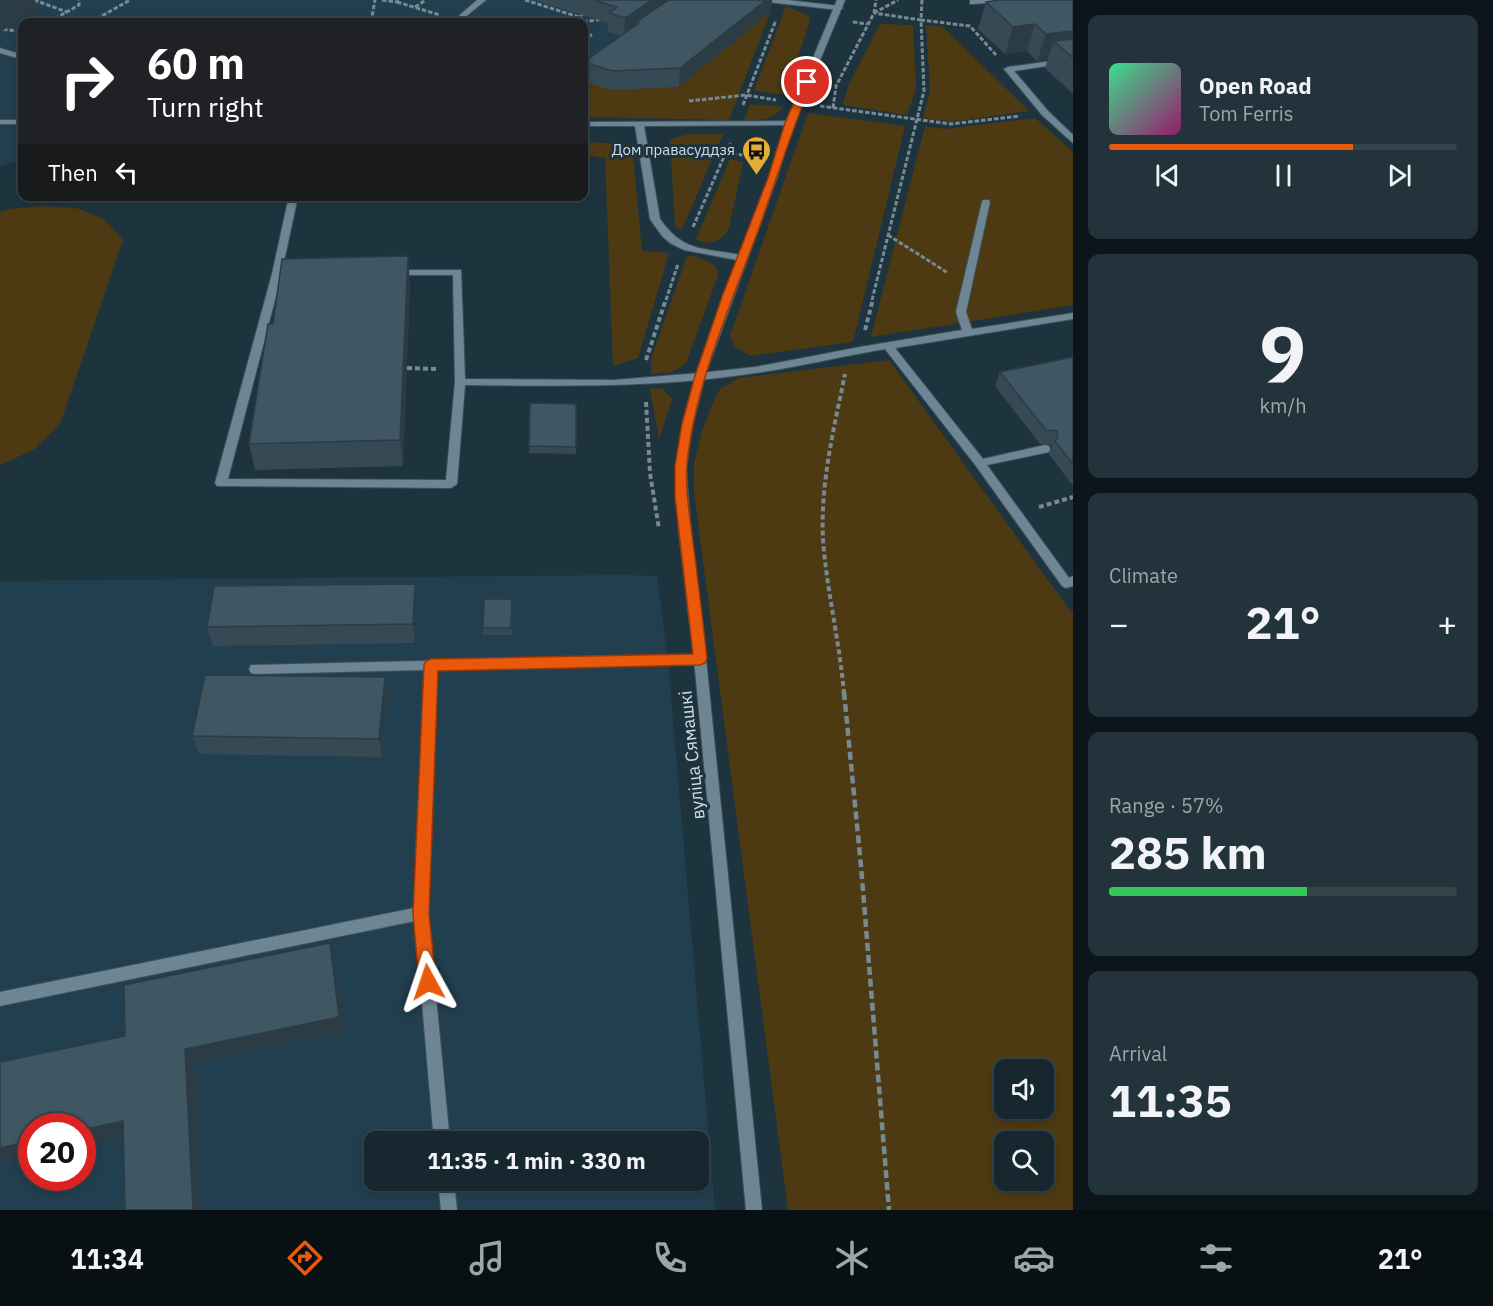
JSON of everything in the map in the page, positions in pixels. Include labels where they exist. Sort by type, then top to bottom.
[{"type":"street","points":[[461,18],[482,0]]},
{"type":"street","points":[[767,0],[840,4]]},
{"type":"street","points":[[973,2],[997,0]]},
{"type":"street","name":"вуліца Сямашкі","points":[[754,1210],[700,659],[685,533],[681,466],[688,424],[700,376],[773,178],[790,123],[840,4]]},
{"type":"street","points":[[0,50],[17,56]]},
{"type":"street","points":[[1008,69],[1073,60]]},
{"type":"street","points":[[1008,69],[1045,113],[1073,140]]},
{"type":"street","points":[[0,122],[18,122]]},
{"type":"street","points":[[588,124],[790,123]]},
{"type":"street","points":[[639,124],[655,219],[669,237],[684,246],[742,258]]},
{"type":"street","points":[[293,201],[277,274],[221,483],[451,484],[460,382],[458,272],[379,273]]},
{"type":"street","points":[[968,333],[961,312],[986,202]]},
{"type":"street","points":[[277,274],[311,273]]},
{"type":"street","points":[[460,382],[644,381],[700,376],[755,370],[860,350],[1073,316]]},
{"type":"street","points":[[888,346],[980,463],[1066,583],[1073,581]]},
{"type":"street","points":[[980,463],[1045,449]]},
{"type":"street","points":[[255,669],[700,659]]},
{"type":"street","points":[[431,665],[421,914],[441,1131]]},
{"type":"street","points":[[0,999],[421,914]]},
{"type":"street","points":[[447,1191],[448,1210]]},
{"type":"path","points":[[34,0],[67,12]]},
{"type":"path","points":[[56,18],[79,5],[79,0]]},
{"type":"path","points":[[99,18],[130,0]]},
{"type":"path","points":[[372,18],[375,0]]},
{"type":"path","points":[[382,0],[399,1],[444,18]]},
{"type":"path","points":[[415,8],[426,0]]},
{"type":"path","points":[[525,0],[579,17],[588,10]]},
{"type":"path","points":[[833,108],[836,86],[874,14],[876,0]]},
{"type":"path","points":[[874,14],[898,0]]},
{"type":"path","points":[[889,1210],[843,673],[824,551],[825,470],[843,377],[860,350],[924,91],[922,0]]},
{"type":"path","points":[[659,532],[650,473],[642,372],[684,246],[726,152],[746,95],[784,2]]},
{"type":"path","points":[[588,22],[600,21],[607,16],[598,13]]},
{"type":"path","points":[[874,14],[970,26],[976,23]]},
{"type":"path","points":[[970,26],[1008,69]]},
{"type":"path","points":[[746,95],[951,124],[1045,113]]},
{"type":"path","points":[[726,152],[761,159]]},
{"type":"path","points":[[888,235],[967,285]]},
{"type":"path","points":[[1017,513],[1073,497]]},
{"type":"shaded area","points":[[0,0],[771,0],[770,13],[679,87],[611,90],[588,82],[588,18],[18,18],[18,162],[11,162],[0,167]]},
{"type":"shaded area","points":[[786,6],[808,16],[810,20],[786,95],[754,91]]},
{"type":"shaded area","points":[[770,13],[729,120],[588,117],[588,80]]},
{"type":"shaded area","points":[[880,24],[913,25],[916,89],[907,115],[843,105],[848,86]]},
{"type":"shaded area","points":[[926,25],[943,27],[1029,111],[951,122],[923,118],[930,91]]},
{"type":"shaded area","points":[[750,104],[783,107],[770,117],[760,120],[744,120]]},
{"type":"shaded area","points":[[808,113],[905,126],[853,342],[750,356],[734,346],[730,336]]},
{"type":"shaded area","points":[[1035,118],[1073,152],[1073,305],[871,337],[925,126],[944,129]]},
{"type":"shaded area","points":[[690,134],[723,134],[682,229],[675,227],[670,139]]},
{"type":"shaded area","points":[[588,142],[632,144],[642,251],[669,253],[638,358],[613,366],[605,157],[588,156]]},
{"type":"shaded area","points":[[730,159],[743,162],[729,228],[715,241],[701,241],[696,239]]},
{"type":"shaded area","points":[[42,206],[77,208],[104,219],[123,240],[60,424],[33,450],[0,465],[0,212]]},
{"type":"shaded area","points":[[687,256],[710,263],[717,268],[718,275],[686,363],[672,372],[651,374],[651,359]]},
{"type":"shaded area","points":[[889,360],[1073,612],[1073,1210],[788,1210],[694,492],[694,463],[702,431],[720,389],[739,378]]},
{"type":"shaded area","points":[[650,388],[663,389],[672,399],[659,439]]},
{"type":"shaded area","points":[[657,576],[668,661],[708,1131],[364,1131],[364,1191],[709,1191],[709,1140],[715,1210],[0,1210],[0,581]]},
{"type":"building","points":[[594,0],[652,0],[625,18],[609,13],[617,7]]},
{"type":"building","points":[[669,0],[766,0],[680,68],[612,71],[588,63],[588,59],[639,23],[636,22]]},
{"type":"building","points":[[1073,0],[1073,31],[1046,34],[1035,24],[1013,27],[986,2]]},
{"type":"building","points":[[1073,39],[1073,58],[1054,41]]},
{"type":"building","points":[[408,256],[400,440],[249,444],[268,324],[273,324],[282,259]]},
{"type":"building","points":[[1073,357],[1073,464],[1055,441],[1058,436],[1057,431],[1046,430],[1000,372]]},
{"type":"building","points":[[530,403],[576,404],[576,447],[529,446]]},
{"type":"building","points":[[415,584],[413,624],[207,627],[214,586]]},
{"type":"building","points":[[484,599],[512,599],[511,628],[483,628]]},
{"type":"building","points":[[205,675],[385,677],[379,739],[192,736]]},
{"type":"building","points":[[330,943],[339,1017],[185,1049],[193,1210],[125,1210],[123,1121],[96,1127],[96,1113],[18,1113],[18,1144],[0,1148],[0,1062],[125,1036],[124,985]]},
{"type":"place","name":"Дом правасуддзя","points":[[756,176]]},
{"type":"route","points":[[428,982],[421,914],[431,665],[700,659],[682,497],[681,466],[688,424],[700,376],[773,178],[790,123],[807,82]]}]
